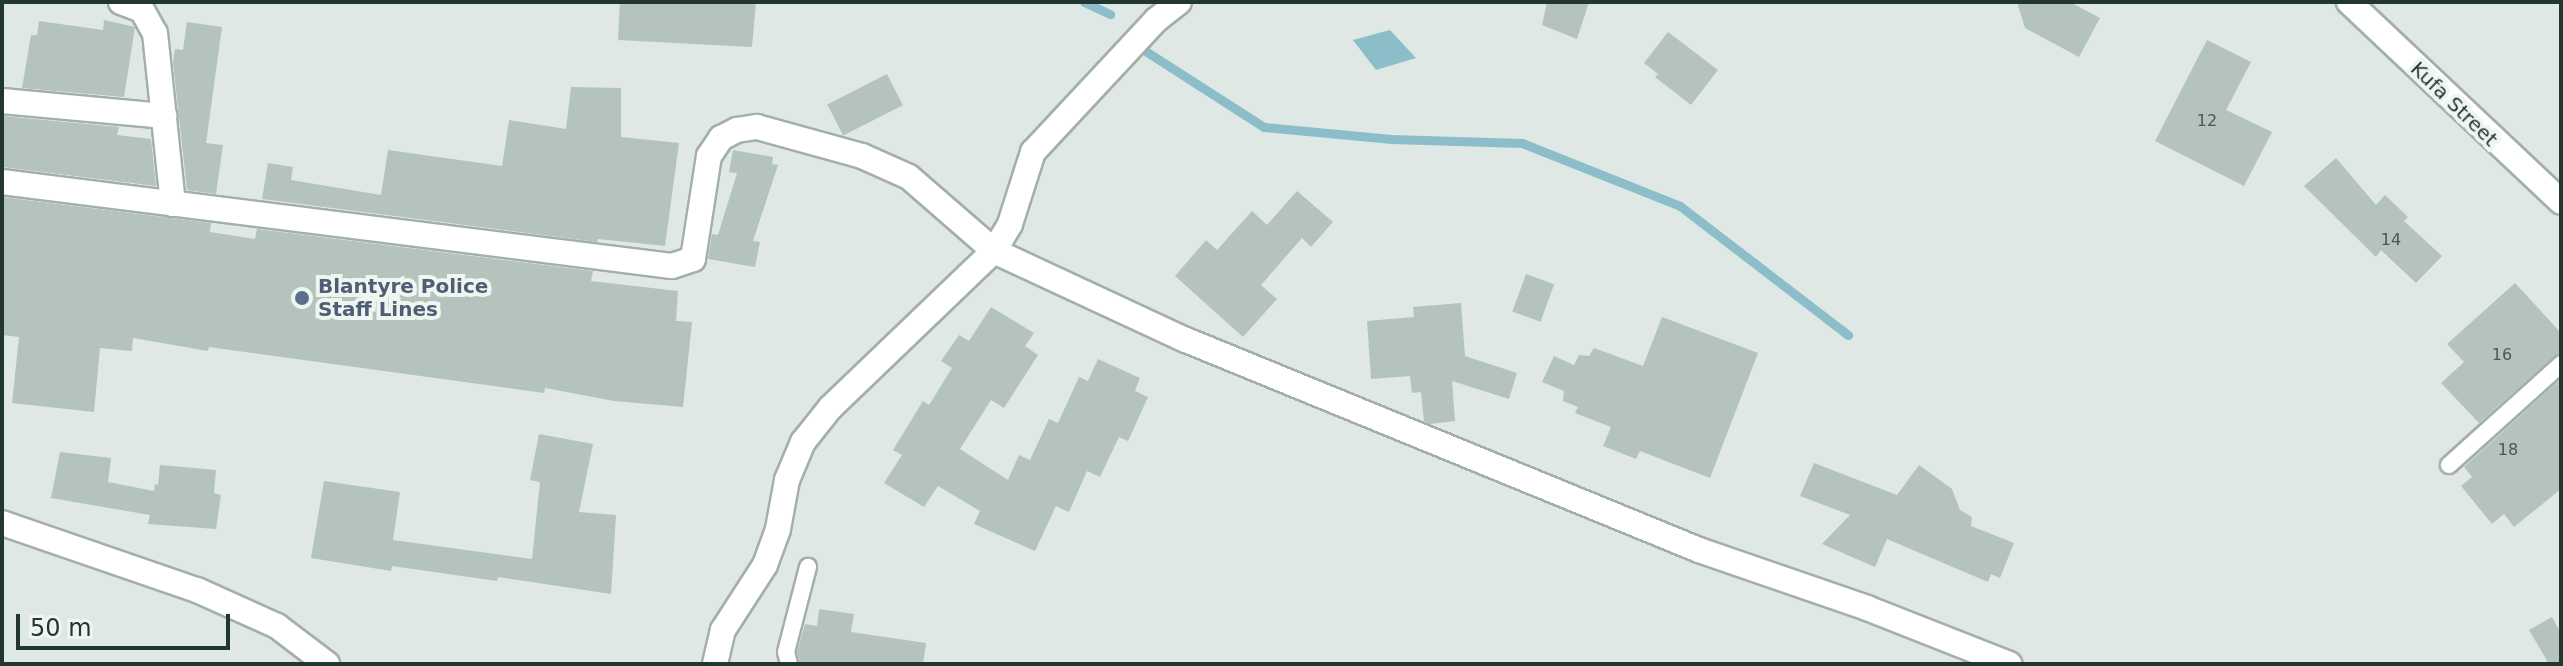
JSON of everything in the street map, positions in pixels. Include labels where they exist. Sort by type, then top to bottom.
[{"type":"street","points":[[121,2],[142,10],[155,33],[173,204]]},
{"type":"street","points":[[715,664],[723,630],[765,565],[778,529],[787,480],[803,442],[830,408],[994,251],[1010,224],[1033,152],[1156,20],[1179,2]]},
{"type":"street","name":"Kufa Street","points":[[2349,2],[2561,202]]},
{"type":"street","points":[[2,101],[164,116]]},
{"type":"street","points":[[2,182],[672,266],[693,259],[709,156],[721,138],[737,130],[757,127],[862,156],[909,177],[994,251],[1186,340],[1699,550],[1867,608],[2009,664]]},
{"type":"street","points":[[2,523],[197,590],[277,626],[327,664]]},
{"type":"lane","points":[[2449,465],[2561,364]]},
{"type":"lane","points":[[789,664],[786,652],[808,567]]},
{"type":"water","points":[[1390,30],[1416,58],[1376,70],[1353,40]]},
{"type":"building","points":[[620,2],[756,2],[752,47],[618,40]]},
{"type":"building","points":[[1547,2],[1589,2],[1577,39],[1542,25]]},
{"type":"building","points":[[2017,2],[2070,2],[2100,18],[2079,57],[2025,28]]},
{"type":"building","points":[[104,20],[135,27],[124,97],[22,88],[31,35],[37,35],[39,21],[103,30]]},
{"type":"building","points":[[187,22],[222,27],[206,143],[223,145],[216,194],[187,190],[173,62],[175,49],[183,50]]},
{"type":"building","points":[[1668,32],[1718,70],[1691,105],[1655,77],[1658,74],[1644,63]]},
{"type":"building","points":[[2207,40],[2251,62],[2226,110],[2272,132],[2244,186],[2155,141]]},
{"type":"building","points":[[887,74],[903,105],[843,136],[827,104]]},
{"type":"building","points":[[571,87],[621,88],[621,137],[679,143],[665,246],[598,239],[597,242],[262,199],[268,163],[293,167],[291,180],[381,195],[388,150],[502,166],[509,120],[566,129]]},
{"type":"building","points":[[2,116],[119,127],[117,135],[151,139],[156,186],[2,167]]},
{"type":"building","points":[[733,150],[773,157],[772,164],[778,165],[753,241],[760,242],[755,267],[708,259],[712,234],[718,235],[737,173],[729,172]]},
{"type":"building","points":[[2336,158],[2376,205],[2385,195],[2408,217],[2404,221],[2442,256],[2416,283],[2381,250],[2376,257],[2304,186]]},
{"type":"building","points":[[1297,191],[1333,222],[1311,247],[1302,238],[1261,285],[1277,299],[1243,337],[1175,276],[1206,240],[1217,250],[1252,211],[1267,225]]},
{"type":"building","points":[[2,197],[211,223],[210,232],[255,239],[257,229],[593,271],[591,281],[678,291],[676,321],[692,322],[683,407],[614,401],[545,388],[544,393],[209,347],[208,351],[133,338],[132,351],[100,348],[94,412],[12,403],[19,337],[2,335]]},
{"type":"building","points":[[1526,274],[1554,284],[1541,322],[1512,312]]},
{"type":"building","points":[[2515,283],[2561,333],[2561,353],[2479,423],[2441,383],[2464,362],[2447,344]]},
{"type":"building","points":[[1461,303],[1465,356],[1517,373],[1509,399],[1452,381],[1455,421],[1430,424],[1424,421],[1421,392],[1412,393],[1410,376],[1371,379],[1367,321],[1414,317],[1413,307]]},
{"type":"building","points":[[991,307],[1034,333],[1025,346],[1038,355],[1004,408],[991,400],[960,449],[1008,480],[1019,455],[1030,460],[1049,419],[1058,423],[1079,377],[1088,381],[1098,359],[1140,378],[1135,391],[1148,397],[1128,441],[1119,437],[1100,477],[1087,471],[1069,512],[1056,506],[1035,551],[974,524],[980,511],[938,486],[924,507],[884,483],[902,455],[893,450],[923,401],[929,405],[952,368],[941,361],[959,335],[969,341]]},
{"type":"building","points":[[1662,317],[1758,353],[1710,478],[1640,451],[1636,459],[1603,446],[1611,427],[1575,413],[1578,407],[1563,401],[1564,391],[1542,382],[1554,356],[1574,365],[1579,355],[1589,356],[1594,348],[1643,366]]},
{"type":"building","points":[[2561,379],[2561,489],[2514,527],[2504,514],[2492,524],[2461,486],[2472,477],[2464,467]]},
{"type":"building","points":[[539,434],[593,444],[579,512],[616,515],[611,594],[498,577],[497,581],[392,566],[391,571],[311,558],[324,481],[400,492],[393,540],[532,559],[540,482],[530,480]]},
{"type":"building","points":[[60,452],[111,458],[108,482],[154,491],[155,484],[158,485],[160,465],[216,470],[214,493],[221,495],[216,529],[148,524],[150,515],[51,498]]},
{"type":"building","points":[[1814,463],[1897,495],[1919,465],[1952,489],[1960,510],[1972,517],[1971,526],[2014,543],[2000,578],[1991,574],[1988,582],[1887,539],[1875,567],[1822,544],[1850,515],[1800,496]]},
{"type":"building","points":[[819,609],[854,614],[851,632],[926,643],[923,664],[800,664],[797,652],[805,624],[817,626]]},
{"type":"building","points":[[2552,617],[2561,633],[2561,664],[2549,664],[2529,630]]},
{"type":"waterway","points":[[1084,2],[1110,14]]},
{"type":"waterway","points":[[1147,52],[1264,127],[1391,139],[1522,143],[1680,206],[1848,335]]},
{"type":"place","name":"Blantyre Police Staff Lines","points":[[302,298]]}]
